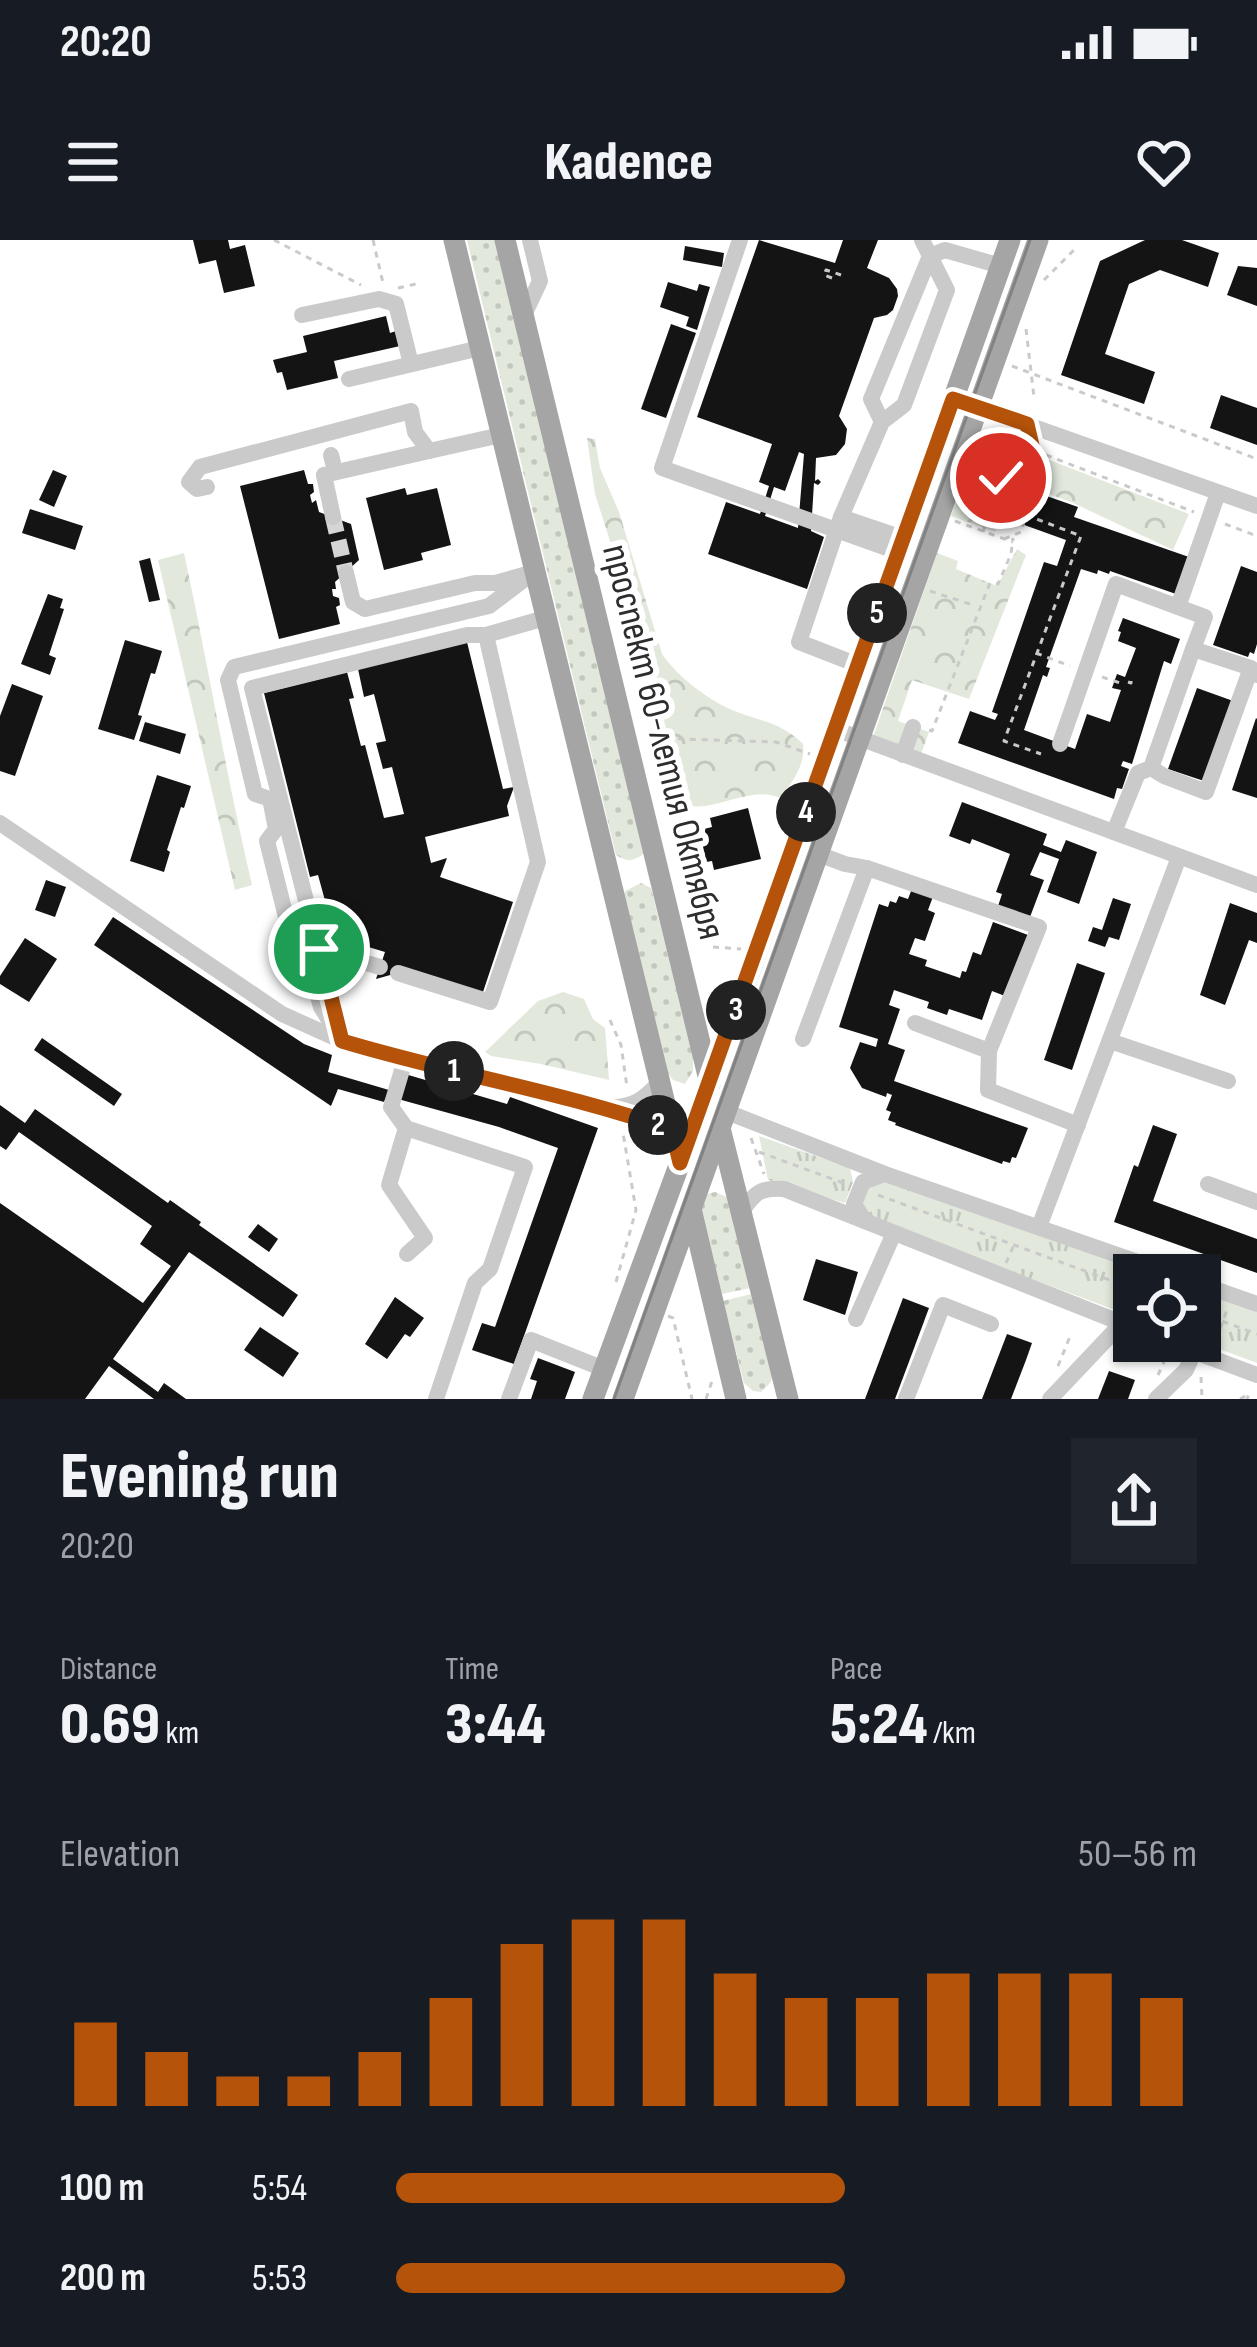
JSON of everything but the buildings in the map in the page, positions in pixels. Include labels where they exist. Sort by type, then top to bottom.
[{"type":"main road","points":[[454,240],[738,1396]]},
{"type":"main road","name":"проспект 60-летия Октября","points":[[505,240],[786,1389]]},
{"type":"main road","points":[[593,1399],[1010,240]]},
{"type":"main road","points":[[661,1308],[1038,240]]},
{"type":"main road","points":[[687,998],[700,1016],[709,1019],[740,999]]},
{"type":"main road","points":[[623,1399],[668,1293],[694,1287],[713,1301]]},
{"type":"street","points":[[524,317],[540,281],[530,240]]},
{"type":"street","points":[[740,240],[662,468],[901,545]]},
{"type":"street","points":[[882,422],[872,398],[926,248]]},
{"type":"street","points":[[858,665],[799,642],[839,524],[882,422],[904,405],[947,290],[926,248]]},
{"type":"street","points":[[926,248],[1001,266]]},
{"type":"street","points":[[302,316],[379,298],[395,304],[410,364]]},
{"type":"street","points":[[350,379],[480,348]]},
{"type":"street","points":[[953,399],[1257,506]]},
{"type":"street","points":[[207,488],[196,489],[189,482],[200,467],[411,411],[416,432],[429,452]]},
{"type":"street","points":[[1027,424],[1033,450],[1027,494]]},
{"type":"street","points":[[333,517],[324,475],[501,435]]},
{"type":"street","points":[[1178,607],[1218,493]]},
{"type":"street","points":[[346,573],[353,602],[365,609],[534,572]]},
{"type":"street","points":[[342,1041],[322,1006],[304,949],[291,937],[267,841],[276,829],[270,799],[255,794],[228,680],[234,667],[489,606],[534,572]]},
{"type":"street","points":[[1060,744],[1116,584],[1204,616],[1151,768],[1138,773],[1114,832]]},
{"type":"street","points":[[342,1041],[252,688],[545,618]]},
{"type":"street","points":[[319,949],[490,1003],[538,862],[476,635]]},
{"type":"street","points":[[1151,768],[1206,792],[1254,672],[1193,649]]},
{"type":"street","points":[[835,729],[1257,885]]},
{"type":"street","points":[[903,754],[921,729]]},
{"type":"street","points":[[0,823],[282,1013],[342,1041],[625,1111],[672,1130]]},
{"type":"street","points":[[818,854],[1039,927],[989,1052],[988,1090],[1078,1125]]},
{"type":"street","points":[[1040,1228],[1179,856]]},
{"type":"street","points":[[803,1039],[867,868]]},
{"type":"street","points":[[915,1023],[989,1052]]},
{"type":"street","points":[[1110,1041],[1228,1081]]},
{"type":"street","points":[[405,1060],[391,1107],[406,1128],[525,1167],[490,1269],[475,1283],[436,1399]]},
{"type":"street","points":[[625,1111],[659,1083]]},
{"type":"street","points":[[724,1121],[856,1162],[1115,1254]]},
{"type":"street","points":[[406,1128],[389,1185],[425,1238],[407,1254]]},
{"type":"street","points":[[856,1162],[860,1180],[855,1208],[865,1221]]},
{"type":"street","points":[[839,1211],[849,1207],[862,1182],[885,1174]]},
{"type":"street","points":[[1208,1184],[1257,1202]]},
{"type":"street","points":[[742,1211],[754,1195],[768,1187],[784,1189],[1113,1320]]},
{"type":"street","points":[[856,1319],[894,1233]]},
{"type":"street","points":[[1221,1291],[1257,1304]]},
{"type":"street","points":[[906,1399],[944,1305],[991,1324]]},
{"type":"street","points":[[509,1399],[531,1340],[604,1369]]},
{"type":"street","points":[[1050,1399],[1113,1340]]},
{"type":"street","points":[[1156,1399],[1194,1362]]},
{"type":"street","points":[[1221,1362],[1257,1375]]},
{"type":"street","points":[[771,1399],[786,1389]]},
{"type":"path","points":[[274,240],[375,292]]},
{"type":"path","points":[[373,240],[385,290],[420,283]]},
{"type":"path","points":[[1037,288],[1077,247]]},
{"type":"path","points":[[832,278],[824,275],[826,269],[842,274]]},
{"type":"path","points":[[1025,320],[1034,397]]},
{"type":"path","points":[[1002,362],[1257,459]]},
{"type":"path","points":[[983,532],[1001,478],[1038,505],[1033,518]]},
{"type":"path","points":[[947,518],[1013,539],[1021,532],[1026,515],[1081,536],[1004,741],[1041,754]]},
{"type":"path","points":[[921,729],[932,731],[990,583],[998,584],[1012,554],[1013,539]]},
{"type":"path","points":[[922,588],[971,604]]},
{"type":"path","points":[[971,604],[974,600],[982,603]]},
{"type":"path","points":[[971,604],[970,608],[979,611]]},
{"type":"path","points":[[1035,658],[1053,659]]},
{"type":"path","points":[[655,731],[680,739],[776,742],[812,754]]},
{"type":"path","points":[[713,947],[742,949]]},
{"type":"path","points":[[610,1020],[621,1045],[627,1086],[623,1132],[636,1210],[612,1296]]},
{"type":"path","points":[[758,1151],[1113,1281]]},
{"type":"path","points":[[1221,1324],[1232,1295]]},
{"type":"path","points":[[661,1308],[673,1318],[692,1399]]},
{"type":"path","points":[[1223,1321],[1257,1334]]},
{"type":"path","points":[[1066,1346],[1071,1334]]},
{"type":"path","points":[[706,1399],[712,1381],[708,1362]]},
{"type":"path","points":[[1201,1362],[1202,1399]]},
{"type":"path","points":[[1240,1399],[1250,1394],[1247,1399]]},
{"type":"green space","points":[[467,240],[498,240],[644,844],[643,854],[633,860],[616,855]]},
{"type":"green space","points":[[980,433],[1189,514],[1173,550],[1071,502],[1001,477],[986,515],[1000,520],[995,532],[951,516]]},
{"type":"green space","points":[[587,438],[595,439],[600,468],[619,512],[662,654],[713,700],[778,726],[803,744],[800,766],[780,798],[758,794],[690,806],[684,796],[667,749],[660,687],[645,671],[639,632],[595,494]]},
{"type":"green space","points":[[1017,549],[1026,555],[969,699],[912,680],[898,721],[929,732],[920,757],[872,740],[937,553],[958,561],[956,569],[997,586]]},
{"type":"green space","points":[[184,553],[252,885],[235,890],[158,560]]},
{"type":"green space","points":[[641,883],[651,888],[693,1056],[693,1071],[685,1084],[673,1080],[665,1069],[623,901],[625,891]]},
{"type":"green space","points":[[563,992],[584,999],[593,1019],[605,1028],[609,1080],[485,1052],[538,1001]]},
{"type":"green space","points":[[759,1136],[850,1168],[853,1182],[845,1203],[768,1180]]},
{"type":"green space","points":[[885,1178],[1113,1260],[1113,1309],[866,1217],[859,1207],[868,1182]]},
{"type":"green space","points":[[707,1194],[727,1197],[750,1288],[722,1294],[701,1208]]},
{"type":"green space","points":[[751,1294],[772,1376],[761,1392],[744,1383],[723,1301]]},
{"type":"green space","points":[[1221,1299],[1257,1312],[1257,1363],[1221,1350]]},
{"type":"tunnel","points":[[333,517],[346,573]]},
{"type":"tram line","points":[[614,1399],[1030,240]]},
{"type":"route","points":[[319,949],[342,1041],[604,1107],[672,1130],[680,1163],[953,399],[1027,424],[1033,450],[1027,487],[1001,478]]}]
